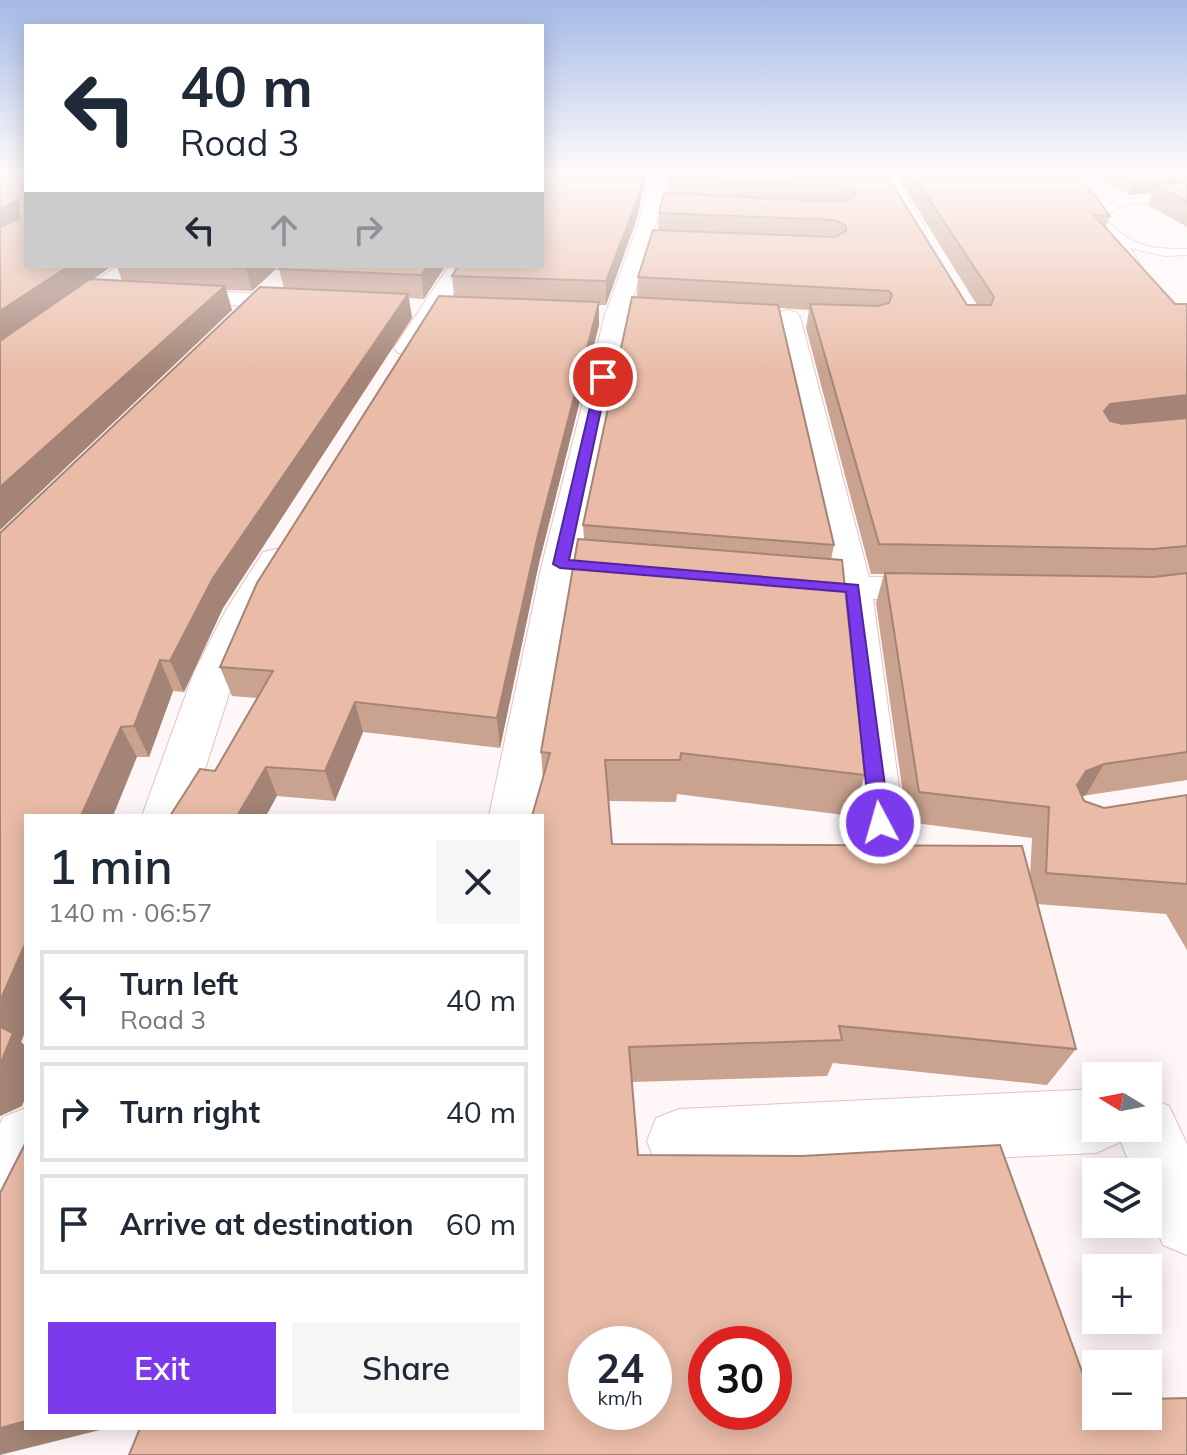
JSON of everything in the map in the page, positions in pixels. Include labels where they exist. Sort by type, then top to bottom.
[{"type":"street","points":[[514,814],[576,565],[618,312],[650,240]]},
{"type":"street","points":[[0,359],[128,268]]},
{"type":"street","points":[[391,375],[459,268]]},
{"type":"street","points":[[237,322],[286,275]]},
{"type":"street","points":[[95,293],[338,304]]},
{"type":"street","points":[[787,318],[853,588],[880,823]]},
{"type":"street","points":[[167,814],[215,672],[245,610],[294,531]]},
{"type":"street","points":[[745,579],[853,588],[979,590]]},
{"type":"street","points":[[679,1141],[1082,1122]]},
{"type":"street","points":[[1153,1142],[1187,1221]]},
{"type":"street","points":[[0,1195],[24,1144]]},
{"type":"lane","points":[[1121,242],[1165,253],[1187,252]]},
{"type":"lane","points":[[1121,242],[1145,281]]},
{"type":"building","points":[[0,240],[24,240],[24,268],[66,268],[0,311]]},
{"type":"building","points":[[544,240],[622,240],[606,281],[452,276],[457,268],[544,268]]},
{"type":"building","points":[[650,240],[927,240],[967,305],[991,305],[994,297],[956,240],[1117,240],[1175,304],[1187,304],[1187,395],[1110,404],[1104,411],[1110,421],[1122,424],[1187,418],[1187,546],[1153,549],[879,544],[810,304],[878,306],[889,303],[892,295],[889,291],[638,277]]},
{"type":"building","points":[[280,268],[426,268],[421,275]]},
{"type":"building","points":[[90,279],[225,286],[0,487],[0,341]]},
{"type":"building","points":[[260,287],[408,294],[213,578],[170,661],[160,660],[134,726],[121,727],[82,814],[24,814],[24,947],[0,1001],[0,533]]},
{"type":"building","points":[[439,296],[599,302],[538,535],[497,718],[355,702],[325,771],[266,767],[238,814],[171,814],[200,769],[215,771],[273,671],[220,667],[257,583]]},
{"type":"building","points":[[632,297],[778,305],[834,545],[583,525]]},
{"type":"building","points":[[578,539],[842,560],[865,775],[681,753],[680,760],[605,760],[612,844],[1022,846],[1076,1049],[839,1026],[842,1040],[629,1047],[638,1155],[802,1156],[1000,1145],[1082,1372],[1082,1430],[1162,1430],[1162,1399],[1187,1398],[1187,1455],[129,1455],[139,1430],[544,1430],[544,814],[533,814],[550,753],[541,752]]},
{"type":"building","points":[[885,573],[1154,577],[1187,573],[1187,752],[1104,764],[1086,771],[1077,785],[1084,801],[1104,808],[1187,795],[1187,884],[1046,873],[1049,807],[919,792]]},
{"type":"building","points":[[0,1027],[13,1033],[0,1065]]},
{"type":"building","points":[[24,1146],[24,1422],[0,1428],[0,1193]]},
{"type":"route","points":[[603,377],[560,564],[853,588],[880,823]]}]
